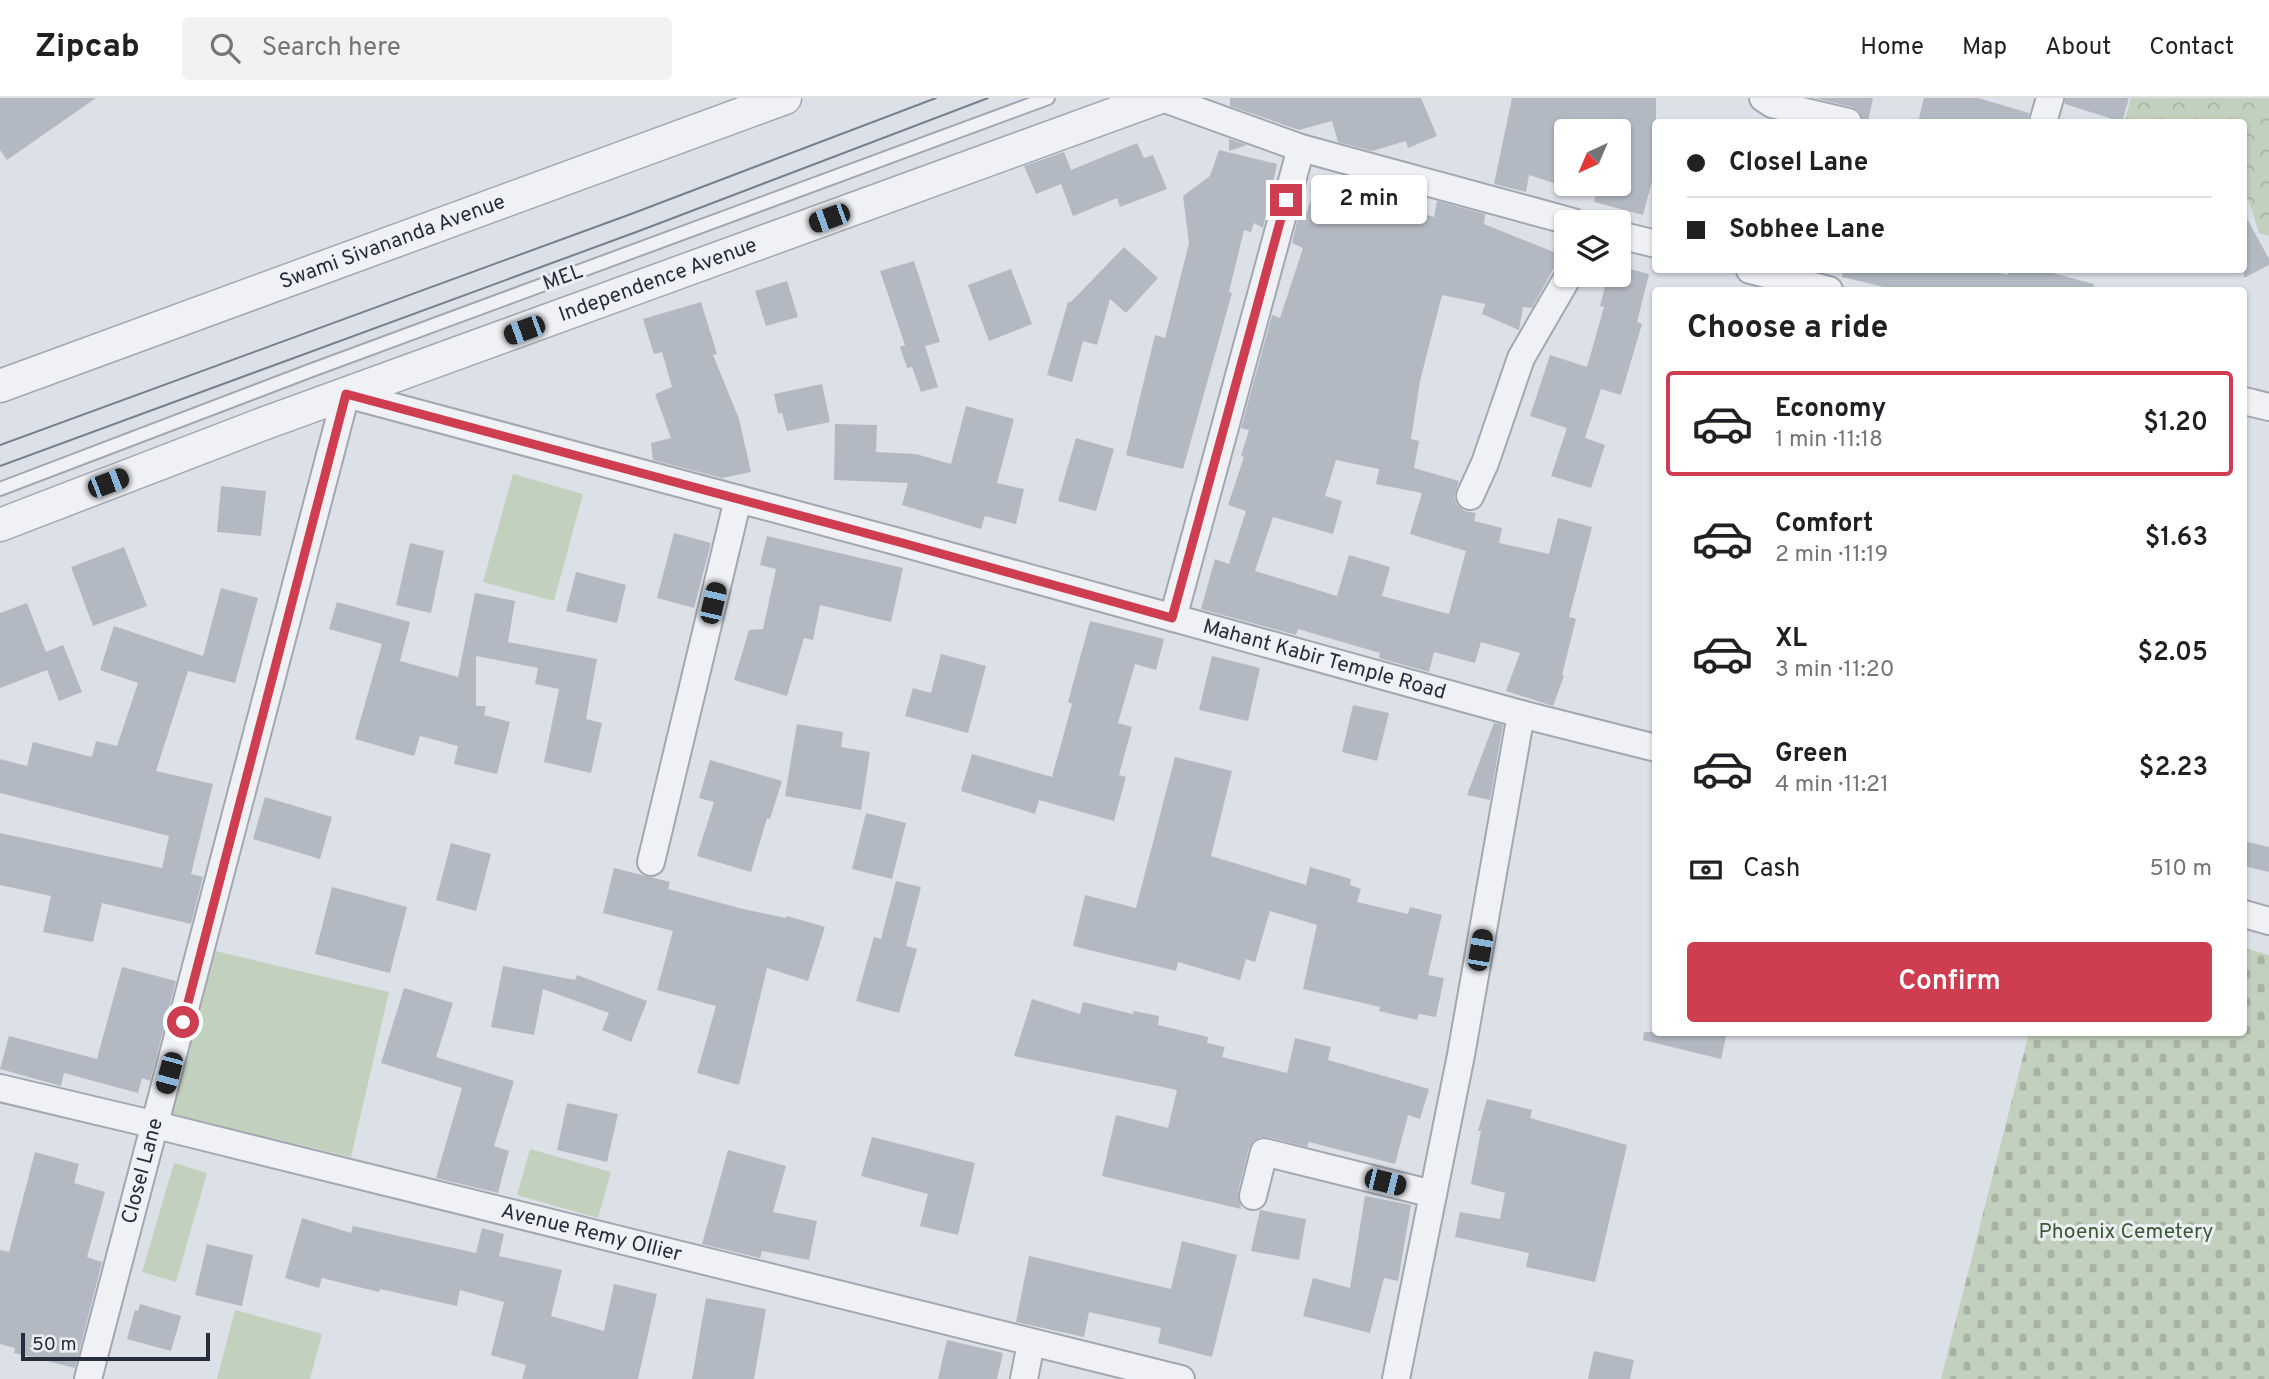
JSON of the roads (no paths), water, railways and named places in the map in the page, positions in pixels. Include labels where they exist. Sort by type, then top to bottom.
[{"type":"street","name":"Swami Sivananda Avenue","points":[[0,386],[785,98]]},
{"type":"street","points":[[1160,98],[1301,148],[1554,217]]},
{"type":"street","name":"Independence Avenue","points":[[0,525],[260,425],[1160,98]]},
{"type":"street","points":[[1763,98],[1772,104],[1835,119]]},
{"type":"street","points":[[2044,119],[2050,98]]},
{"type":"street","points":[[1172,618],[1301,148]]},
{"type":"street","points":[[1631,237],[1652,243]]},
{"type":"street","points":[[1762,273],[1817,287]]},
{"type":"street","points":[[1470,496],[1485,463],[1521,358],[1562,287]]},
{"type":"street","name":"Mahant Kabir Temple Road","points":[[346,394],[1521,714],[1652,747]]},
{"type":"street","name":"Closel Lane","points":[[88,1379],[346,394]]},
{"type":"street","points":[[2247,402],[2269,407]]},
{"type":"street","points":[[651,862],[738,499]]},
{"type":"street","points":[[1396,1379],[1461,1055],[1521,714]]},
{"type":"street","points":[[2247,915],[2269,921]]},
{"type":"street","name":"Avenue Remy Ollier","points":[[0,1088],[1181,1379]]},
{"type":"street","points":[[1253,1196],[1264,1152],[1433,1194]]},
{"type":"street","points":[[1024,1379],[1031,1343]]},
{"type":"lane","name":"MEL","points":[[0,489],[312,370],[1048,98]]},
{"type":"tram line","points":[[0,445],[631,214],[936,98]]},
{"type":"tram line","points":[[0,466],[639,231],[988,98]]},
{"type":"park label","name":"Phoenix Cemetery","points":[[2126,1232]]}]
